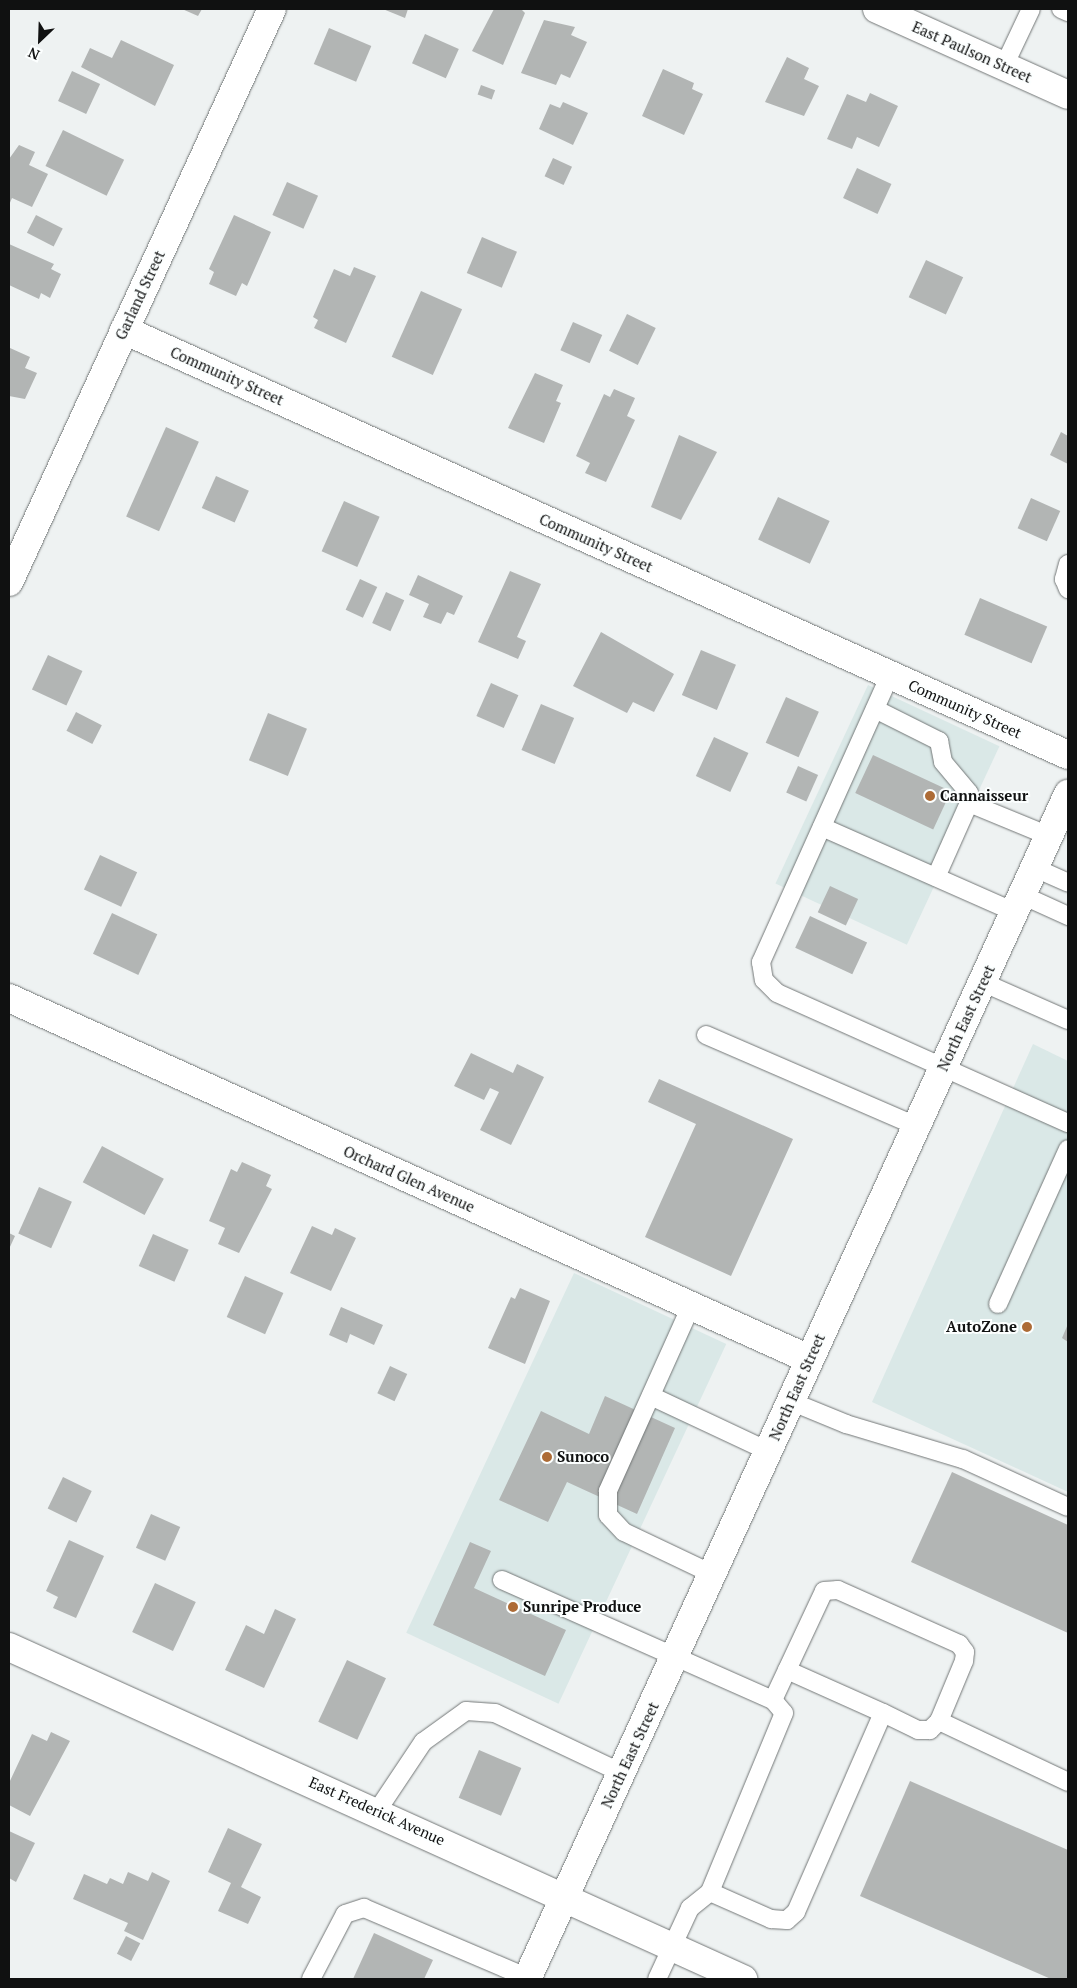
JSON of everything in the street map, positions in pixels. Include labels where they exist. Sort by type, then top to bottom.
[{"type":"street","name":"Garland Street","points":[[9,582],[272,9]]},
{"type":"street","name":"East Paulson Street","points":[[876,9],[920,18],[1004,66],[1068,94]]},
{"type":"street","name":"Community Street","points":[[124,330],[1068,755]]},
{"type":"street","name":"North East Street","points":[[527,1979],[1068,794]]},
{"type":"street","name":"Orchard Glen Avenue","points":[[9,998],[809,1359]]},
{"type":"street","name":"East Frederick Avenue","points":[[9,1647],[377,1811],[563,1900],[743,1979]]},
{"type":"lane","points":[[1004,66],[1031,9]]},
{"type":"lane","points":[[1061,9],[1068,12]]},
{"type":"lane","points":[[1068,564],[1064,578],[1068,588]]},
{"type":"lane","points":[[890,675],[761,962],[764,980],[777,993],[1068,1123]]},
{"type":"lane","points":[[875,709],[940,741],[943,762],[969,793],[969,803],[936,877]]},
{"type":"lane","points":[[969,803],[1049,836]]},
{"type":"lane","points":[[822,827],[936,877],[1018,903],[1068,916]]},
{"type":"lane","points":[[1035,868],[1068,882]]},
{"type":"lane","points":[[982,982],[1068,1020]]},
{"type":"lane","points":[[706,1035],[916,1126]]},
{"type":"lane","points":[[998,1304],[1068,1149]]},
{"type":"lane","points":[[691,1306],[608,1491],[608,1515],[624,1532],[712,1574]]},
{"type":"lane","points":[[650,1396],[768,1451]]},
{"type":"lane","points":[[790,1401],[846,1424],[963,1460],[1068,1508]]},
{"type":"lane","points":[[502,1580],[773,1700],[784,1713],[782,1727],[710,1892],[690,1908],[657,1979]]},
{"type":"lane","points":[[773,1700],[818,1600],[824,1591],[838,1590],[959,1644],[965,1652],[964,1661],[939,1721],[930,1730],[918,1730],[787,1670]]},
{"type":"lane","points":[[377,1811],[423,1742],[466,1712],[495,1713],[622,1773]]},
{"type":"lane","points":[[710,1892],[771,1919],[787,1920],[796,1912],[883,1713]]},
{"type":"lane","points":[[939,1721],[1068,1782]]},
{"type":"lane","points":[[311,1979],[345,1914],[364,1908],[527,1979]]},
{"type":"shaded area","points":[[868,685],[999,746],[907,945],[775,883]]},
{"type":"shaded area","points":[[1033,1044],[1068,1061],[1068,1492],[872,1402]]},
{"type":"shaded area","points":[[574,1273],[726,1344],[558,1704],[406,1633]]},
{"type":"building","points":[[182,9],[202,9],[198,16]]},
{"type":"building","points":[[383,9],[408,9],[405,18]]},
{"type":"building","points":[[494,9],[521,9],[525,13],[503,65],[472,51]]},
{"type":"building","points":[[544,20],[575,27],[571,35],[587,42],[570,78],[561,74],[556,85],[521,73]]},
{"type":"building","points":[[329,28],[371,46],[356,82],[314,64]]},
{"type":"building","points":[[425,34],[459,49],[446,78],[412,63]]},
{"type":"building","points":[[121,40],[174,65],[155,106],[81,67],[90,48],[112,58]]},
{"type":"building","points":[[787,57],[809,68],[804,79],[819,86],[804,116],[765,102]]},
{"type":"building","points":[[663,69],[694,83],[692,89],[703,94],[684,135],[642,116]]},
{"type":"building","points":[[72,71],[100,84],[86,114],[58,101]]},
{"type":"building","points":[[481,85],[495,90],[492,100],[478,94]]},
{"type":"building","points":[[870,93],[898,106],[879,147],[857,137],[852,149],[827,139],[847,94],[866,102]]},
{"type":"building","points":[[563,102],[588,113],[573,145],[539,129],[550,104],[560,108]]},
{"type":"building","points":[[63,130],[124,160],[107,196],[45,166]]},
{"type":"building","points":[[19,145],[35,152],[29,165],[48,174],[32,207],[12,198],[9,205],[9,159]]},
{"type":"building","points":[[553,158],[572,167],[564,185],[545,176]]},
{"type":"building","points":[[857,168],[891,184],[877,214],[843,198]]},
{"type":"building","points":[[287,182],[318,196],[303,229],[272,215]]},
{"type":"building","points":[[36,215],[63,229],[54,246],[27,233]]},
{"type":"building","points":[[234,215],[271,232],[247,286],[242,283],[236,296],[209,284],[214,272],[209,269]]},
{"type":"building","points":[[482,237],[517,252],[502,288],[467,273]]},
{"type":"building","points":[[9,244],[54,264],[51,269],[61,274],[50,298],[41,293],[39,299],[9,285]]},
{"type":"building","points":[[926,260],[963,277],[946,314],[909,297]]},
{"type":"building","points":[[354,267],[376,276],[346,343],[314,328],[318,320],[313,317],[334,269],[350,276]]},
{"type":"building","points":[[421,291],[462,309],[433,375],[392,357]]},
{"type":"building","points":[[627,314],[656,328],[638,365],[609,351]]},
{"type":"building","points":[[573,322],[602,335],[590,363],[560,350]]},
{"type":"building","points":[[10,348],[30,357],[25,368],[37,373],[25,399],[9,396]]},
{"type":"building","points":[[535,373],[563,385],[556,401],[561,403],[544,443],[508,428]]},
{"type":"building","points":[[614,389],[635,398],[627,416],[635,420],[606,482],[585,473],[590,463],[576,456],[604,394],[610,397]]},
{"type":"building","points":[[166,427],[199,442],[159,531],[126,517]]},
{"type":"building","points":[[1061,432],[1068,436],[1068,464],[1050,455]]},
{"type":"building","points":[[679,435],[717,452],[681,520],[651,507]]},
{"type":"building","points":[[216,476],[249,491],[235,523],[202,508]]},
{"type":"building","points":[[778,497],[830,521],[810,564],[758,540]]},
{"type":"building","points":[[1031,498],[1060,511],[1047,541],[1018,528]]},
{"type":"building","points":[[344,501],[380,517],[357,567],[322,551]]},
{"type":"building","points":[[510,571],[541,584],[517,637],[526,641],[518,659],[478,642]]},
{"type":"building","points":[[418,575],[463,596],[454,615],[447,612],[441,624],[423,617],[429,604],[409,595]]},
{"type":"building","points":[[360,579],[377,587],[363,618],[346,610]]},
{"type":"building","points":[[386,592],[404,600],[390,631],[372,623]]},
{"type":"building","points":[[980,598],[1047,627],[1032,663],[964,635]]},
{"type":"building","points":[[601,632],[674,674],[654,712],[633,702],[627,713],[573,686]]},
{"type":"building","points":[[701,650],[736,665],[717,710],[682,695]]},
{"type":"building","points":[[48,655],[82,671],[66,705],[32,689]]},
{"type":"building","points":[[491,683],[518,695],[504,728],[476,716]]},
{"type":"building","points":[[786,697],[819,712],[799,757],[766,743]]},
{"type":"building","points":[[541,704],[574,718],[555,764],[521,750]]},
{"type":"building","points":[[76,712],[102,725],[92,744],[66,731]]},
{"type":"building","points":[[268,713],[307,729],[288,776],[249,760]]},
{"type":"building","points":[[714,737],[748,753],[730,792],[696,776]]},
{"type":"building","points":[[873,755],[951,791],[933,829],[855,793]]},
{"type":"building","points":[[798,766],[818,775],[806,801],[786,792]]},
{"type":"building","points":[[100,855],[137,872],[121,907],[84,889]]},
{"type":"building","points":[[830,886],[858,899],[846,925],[818,912]]},
{"type":"building","points":[[112,913],[157,934],[138,975],[93,954]]},
{"type":"building","points":[[810,916],[867,943],[852,974],[795,948]]},
{"type":"building","points":[[471,1053],[513,1073],[517,1064],[544,1077],[511,1145],[480,1130],[499,1092],[490,1088],[484,1100],[454,1086]]},
{"type":"building","points":[[659,1079],[793,1139],[731,1276],[645,1237],[696,1124],[648,1102]]},
{"type":"building","points":[[102,1146],[164,1179],[145,1215],[83,1182]]},
{"type":"building","points":[[242,1162],[271,1175],[266,1186],[272,1189],[239,1253],[218,1244],[225,1228],[209,1221],[231,1169],[237,1172]]},
{"type":"building","points":[[39,1187],[72,1202],[51,1248],[18,1234]]},
{"type":"building","points":[[312,1226],[332,1235],[335,1228],[356,1238],[331,1291],[290,1273]]},
{"type":"building","points":[[9,1233],[15,1236],[9,1249]]},
{"type":"building","points":[[153,1234],[189,1250],[174,1282],[139,1266]]},
{"type":"building","points":[[245,1276],[283,1293],[265,1334],[227,1317]]},
{"type":"building","points":[[520,1288],[550,1301],[525,1364],[488,1348],[511,1297],[515,1299]]},
{"type":"building","points":[[341,1307],[383,1325],[374,1345],[350,1334],[347,1343],[329,1335]]},
{"type":"building","points":[[1068,1324],[1068,1342],[1062,1338]]},
{"type":"building","points":[[390,1366],[407,1374],[395,1401],[377,1393]]},
{"type":"building","points":[[605,1396],[675,1428],[637,1514],[567,1482],[548,1522],[499,1500],[541,1411],[589,1434]]},
{"type":"building","points":[[952,1472],[1068,1525],[1068,1633],[911,1562]]},
{"type":"building","points":[[63,1477],[92,1491],[76,1522],[48,1508]]},
{"type":"building","points":[[151,1514],[180,1527],[165,1561],[136,1548]]},
{"type":"building","points":[[69,1540],[104,1556],[76,1618],[53,1608],[58,1597],[46,1591]]},
{"type":"building","points":[[470,1542],[491,1551],[474,1588],[566,1630],[545,1676],[433,1625]]},
{"type":"building","points":[[155,1583],[196,1602],[173,1651],[132,1632]]},
{"type":"building","points":[[275,1609],[296,1619],[264,1688],[225,1670],[246,1625],[264,1634]]},
{"type":"building","points":[[347,1660],[386,1678],[357,1740],[318,1722]]},
{"type":"building","points":[[51,1732],[70,1741],[30,1816],[9,1805],[9,1783],[32,1734],[47,1741]]},
{"type":"building","points":[[479,1750],[521,1768],[501,1816],[459,1798]]},
{"type":"building","points":[[910,1781],[1068,1850],[1068,1979],[1051,1979],[860,1896]]},
{"type":"building","points":[[228,1828],[262,1844],[241,1887],[261,1897],[248,1924],[218,1911],[231,1883],[208,1872]]},
{"type":"building","points":[[9,1831],[35,1843],[16,1882],[9,1878]]},
{"type":"building","points":[[128,1872],[148,1881],[152,1872],[170,1881],[143,1940],[124,1931],[128,1923],[73,1899],[84,1874],[107,1884],[110,1878],[123,1884]]},
{"type":"building","points":[[374,1933],[433,1960],[424,1979],[353,1979]]},
{"type":"building","points":[[126,1936],[140,1943],[131,1961],[117,1954]]},
{"type":"place","name":"Cannaisseur","points":[[930,796]]},
{"type":"place","name":"AutoZone","points":[[1027,1327]]},
{"type":"place","name":"Sunoco","points":[[547,1457]]},
{"type":"place","name":"Sunripe Produce","points":[[513,1607]]}]
